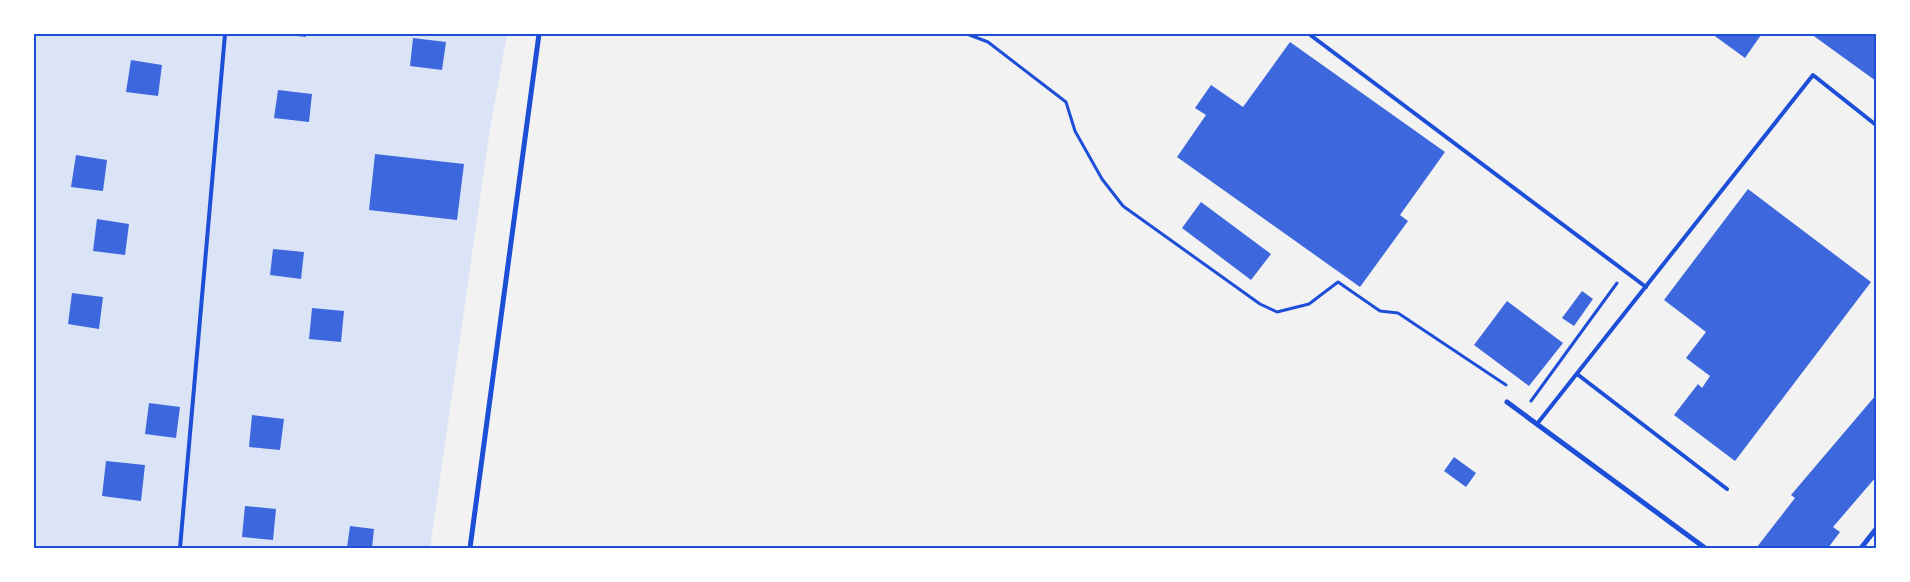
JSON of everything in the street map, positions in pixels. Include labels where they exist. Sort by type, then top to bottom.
[{"type":"street","points":[[470,548],[539,34]]},
{"type":"street","points":[[1507,402],[1705,548]]},
{"type":"street","points":[[1861,548],[1876,529]]},
{"type":"lane","points":[[180,548],[224,34]]},
{"type":"lane","points":[[1309,34],[1646,287]]},
{"type":"lane","points":[[1537,424],[1813,75],[1876,125]]},
{"type":"lane","points":[[1577,374],[1728,489]]},
{"type":"path","points":[[966,34],[988,42],[1066,102],[1075,131],[1102,179],[1123,206],[1260,304],[1277,312],[1309,304],[1338,282],[1380,311],[1398,313],[1507,386]]},
{"type":"path","points":[[1530,403],[1625,271]]},
{"type":"shaded area","points":[[34,34],[507,34],[489,135],[430,548],[34,548]]},
{"type":"building","points":[[306,34],[306,37],[287,35]]},
{"type":"building","points":[[1712,34],[1759,34],[1761,35],[1745,58]]},
{"type":"building","points":[[1811,34],[1876,34],[1876,81]]},
{"type":"building","points":[[413,38],[446,42],[442,70],[410,66]]},
{"type":"building","points":[[1290,42],[1445,152],[1400,215],[1408,221],[1360,287],[1177,157],[1206,115],[1195,108],[1211,85],[1243,107]]},
{"type":"building","points":[[131,60],[162,65],[158,96],[126,92]]},
{"type":"building","points":[[278,90],[312,94],[309,122],[274,118]]},
{"type":"building","points":[[375,154],[464,164],[457,220],[369,210]]},
{"type":"building","points":[[76,155],[107,160],[103,191],[71,187]]},
{"type":"building","points":[[1748,189],[1871,282],[1735,461],[1674,415],[1698,384],[1702,388],[1710,376],[1686,358],[1706,332],[1664,300]]},
{"type":"building","points":[[1201,202],[1271,254],[1251,280],[1182,228]]},
{"type":"building","points":[[97,219],[129,224],[125,255],[93,251]]},
{"type":"building","points":[[273,249],[304,252],[301,279],[270,275]]},
{"type":"building","points":[[1582,291],[1593,299],[1574,326],[1562,318]]},
{"type":"building","points":[[72,293],[103,297],[99,329],[68,324]]},
{"type":"building","points":[[1507,301],[1563,343],[1529,386],[1474,345]]},
{"type":"building","points":[[312,308],[344,311],[341,342],[309,339]]},
{"type":"building","points":[[1876,395],[1876,477],[1833,527],[1840,532],[1828,548],[1757,547],[1795,498],[1791,495]]},
{"type":"building","points":[[149,403],[180,407],[176,438],[145,434]]},
{"type":"building","points":[[252,415],[284,419],[280,450],[249,447]]},
{"type":"building","points":[[1454,457],[1476,473],[1466,487],[1444,471]]},
{"type":"building","points":[[106,461],[145,465],[141,501],[102,496]]},
{"type":"building","points":[[245,506],[276,509],[273,540],[242,537]]},
{"type":"building","points":[[350,526],[374,529],[372,548],[347,548]]}]
